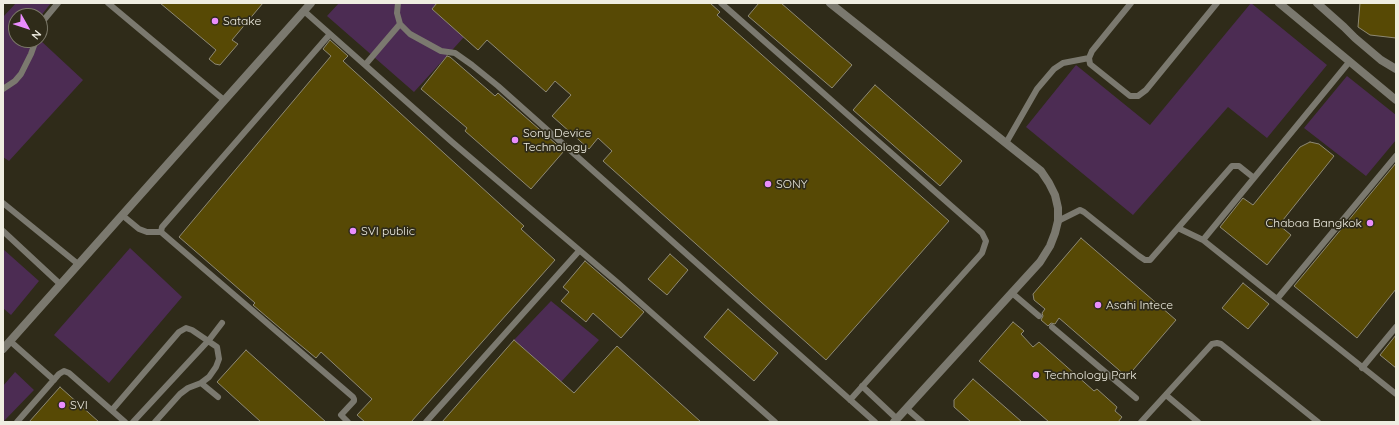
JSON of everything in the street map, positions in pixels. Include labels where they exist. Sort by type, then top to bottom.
[{"type":"street","points":[[3,349],[11,342],[78,264],[124,217],[224,100],[311,3]]},
{"type":"street","points":[[830,3],[1041,171],[1055,195],[1058,208],[1058,221],[1055,233],[1050,246],[1040,262],[896,420]]},
{"type":"street","points":[[1279,3],[1396,100]]},
{"type":"street","points":[[1317,3],[1381,60],[1396,69]]},
{"type":"lane","points":[[48,15],[58,3]]},
{"type":"lane","points":[[108,3],[224,100]]},
{"type":"lane","points":[[398,3],[397,13],[400,24],[410,34],[441,51],[455,53],[498,86],[875,422]]},
{"type":"lane","points":[[721,3],[982,233],[986,241],[982,253],[850,400]]},
{"type":"lane","points":[[1131,3],[1092,51],[1089,58],[1090,64],[1130,96],[1138,96],[1146,90],[1217,3]]},
{"type":"lane","points":[[304,10],[452,142],[618,283],[775,422]]},
{"type":"lane","points":[[365,65],[400,24]]},
{"type":"lane","points":[[162,232],[162,227],[330,34]]},
{"type":"lane","points":[[3,89],[15,81],[21,74],[33,48]]},
{"type":"lane","points":[[1006,143],[1037,89],[1054,69],[1063,63],[1089,58]]},
{"type":"lane","points":[[1203,240],[1350,61]]},
{"type":"lane","points":[[1277,299],[1396,156]]},
{"type":"lane","points":[[1058,221],[1080,210],[1145,260],[1150,260],[1232,166],[1239,166],[1254,178]]},
{"type":"lane","points":[[3,203],[78,264]]},
{"type":"lane","points":[[124,217],[139,229],[147,232],[162,232],[352,397],[354,401],[341,415],[348,422]]},
{"type":"lane","points":[[1178,228],[1203,240],[1396,394]]},
{"type":"lane","points":[[3,231],[60,284]]},
{"type":"lane","points":[[426,422],[579,251]]},
{"type":"lane","points":[[1012,293],[1039,316]]},
{"type":"lane","points":[[133,422],[209,340],[222,323]]},
{"type":"lane","points":[[1052,327],[1136,398]]},
{"type":"lane","points":[[1362,368],[1396,327]]},
{"type":"lane","points":[[112,410],[182,330],[186,328],[192,330],[209,340],[217,347],[219,359],[212,372],[201,383],[188,388],[180,394],[155,422]]},
{"type":"lane","points":[[11,342],[54,380]]},
{"type":"lane","points":[[1141,422],[1212,344],[1217,343],[1221,344],[1318,422]]},
{"type":"lane","points":[[17,422],[59,374],[64,371],[125,422]]},
{"type":"lane","points":[[201,383],[218,397]]},
{"type":"lane","points":[[862,386],[896,420]]},
{"type":"lane","points":[[1166,395],[1198,422]]},
{"type":"lane","points":[[906,408],[922,422]]},
{"type":"shaded area","points":[[16,3],[51,3],[47,8],[11,8]]},
{"type":"shaded area","points":[[339,3],[437,3],[432,9],[464,37],[414,92],[327,16]]},
{"type":"shaded area","points":[[1251,3],[1327,65],[1267,138],[1228,107],[1133,215],[1026,127],[1076,65],[1150,125]]},
{"type":"shaded area","points":[[8,12],[8,48],[48,47],[83,80],[9,161],[3,157],[3,17]]},
{"type":"shaded area","points":[[1347,76],[1396,115],[1396,140],[1366,176],[1304,128]]},
{"type":"shaded area","points":[[130,248],[182,297],[109,383],[54,335]]},
{"type":"shaded area","points":[[3,249],[39,281],[11,315],[3,308]]},
{"type":"shaded area","points":[[551,301],[599,340],[561,382],[514,340]]},
{"type":"shaded area","points":[[15,372],[34,390],[3,422],[3,386]]},
{"type":"building","name":"Satake","points":[[160,3],[263,3],[232,40],[238,44],[220,65],[215,64],[209,59],[216,50]]},
{"type":"building","name":"SONY","points":[[437,3],[710,3],[720,12],[717,15],[949,221],[826,360],[603,161],[612,151],[598,138],[589,149],[552,116],[571,95],[555,81],[546,92],[487,40],[478,50],[432,9]]},
{"type":"building","points":[[759,3],[781,3],[852,65],[832,88],[748,16]]},
{"type":"building","points":[[1360,3],[1396,3],[1396,38],[1370,35],[1358,27]]},
{"type":"building","name":"SVI public","points":[[330,40],[348,56],[343,61],[524,226],[521,229],[555,260],[411,422],[365,422],[357,415],[372,399],[321,352],[316,358],[287,334],[253,305],[255,303],[179,237],[331,56],[323,49]]},
{"type":"building","name":"Sony Device Technology","points":[[447,56],[495,96],[498,93],[564,151],[531,189],[465,131],[467,128],[421,89]]},
{"type":"building","points":[[875,85],[962,161],[940,186],[853,110]]},
{"type":"building","name":"Chabaa Bangkok","points":[[1310,142],[1319,144],[1334,156],[1279,225],[1291,235],[1267,265],[1220,227],[1243,198],[1253,205],[1300,147]]},
{"type":"building","name":"Chabaa Bangkok","points":[[1396,163],[1396,289],[1357,338],[1294,286]]},
{"type":"building","name":"Asahi Intece","points":[[1081,238],[1176,320],[1127,377],[1059,318],[1055,324],[1051,323],[1048,326],[1041,320],[1043,316],[1042,313],[1045,309],[1034,300],[1033,294]]},
{"type":"building","points":[[670,254],[688,270],[667,295],[648,279]]},
{"type":"building","points":[[585,261],[644,312],[621,338],[593,313],[586,322],[561,301],[569,292],[563,287]]},
{"type":"building","points":[[1243,283],[1269,304],[1248,329],[1222,308]]},
{"type":"building","points":[[728,309],[778,353],[754,381],[704,337]]},
{"type":"building","name":"Technology Park","points":[[1013,322],[1024,331],[1021,334],[1033,347],[1039,342],[1094,391],[1097,389],[1117,407],[1115,411],[1122,417],[1118,422],[1049,422],[979,361]]},
{"type":"building","points":[[1396,335],[1396,368],[1380,355]]},
{"type":"building","points":[[514,340],[574,393],[617,346],[701,422],[442,422]]},
{"type":"building","points":[[246,350],[326,422],[261,422],[217,382]]},
{"type":"building","points":[[973,379],[1022,422],[971,422],[954,407],[954,400]]},
{"type":"building","name":"SVI","points":[[60,387],[99,422],[29,422]]},
{"type":"place","name":"Satake","points":[[215,21]]},
{"type":"place","name":"Sony Device Technology","points":[[515,140]]},
{"type":"place","name":"SONY","points":[[768,184]]},
{"type":"place","name":"Chabaa Bangkok","points":[[1370,223]]},
{"type":"place","name":"SVI public","points":[[353,231]]},
{"type":"place","name":"Asahi Intece","points":[[1098,305]]},
{"type":"place","name":"Technology Park","points":[[1036,375]]},
{"type":"place","name":"SVI","points":[[62,405]]}]
